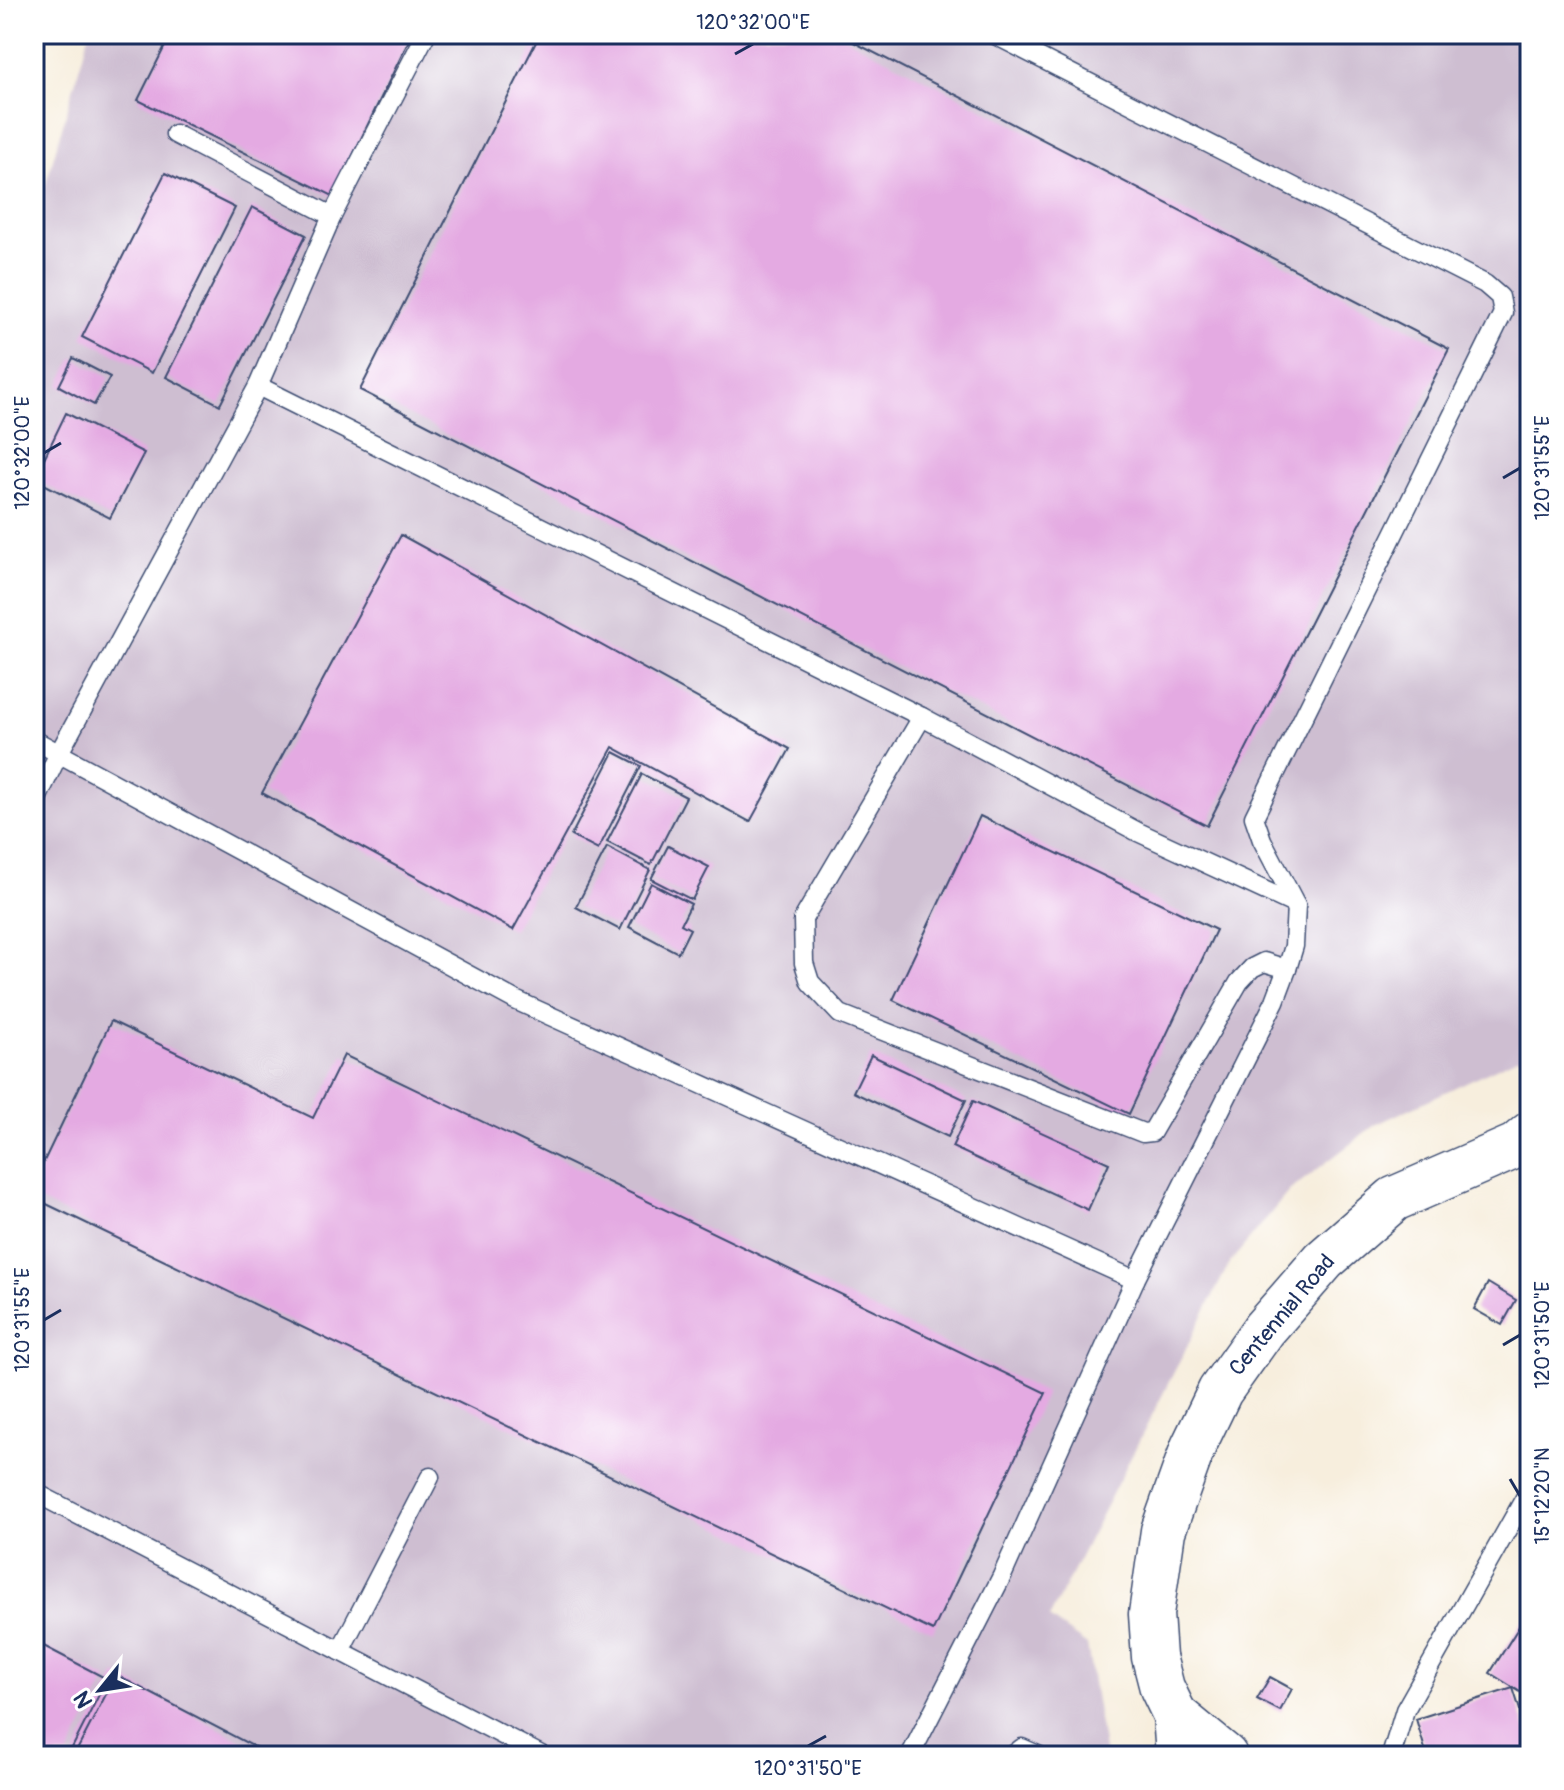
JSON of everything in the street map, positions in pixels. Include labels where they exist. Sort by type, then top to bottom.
[{"type":"street","name":"Centennial Road","points":[[1225,1756],[1177,1736],[1154,1657],[1151,1614],[1163,1531],[1193,1447],[1220,1391],[1264,1329],[1324,1260],[1394,1199],[1525,1144]]},
{"type":"lane","points":[[34,805],[59,753],[258,386],[332,216],[426,34]]},
{"type":"lane","points":[[910,1756],[1002,1576],[1135,1280],[1275,1001],[1294,946],[1296,905],[1262,840],[1254,817],[1503,313],[1500,297],[1485,284],[1003,36]]},
{"type":"lane","points":[[175,134],[332,216]]},
{"type":"lane","points":[[258,386],[922,717],[1138,832],[1296,905]]},
{"type":"lane","points":[[922,717],[803,919],[804,963],[810,982],[840,1014],[1143,1133],[1152,1132],[1239,982],[1252,968],[1264,962],[1287,969]]},
{"type":"lane","points":[[34,740],[515,1000],[1135,1280]]},
{"type":"lane","points":[[340,1651],[430,1477]]},
{"type":"lane","points":[[1391,1756],[1405,1710],[1530,1489]]},
{"type":"lane","points":[[34,1492],[543,1756]]},
{"type":"lane","points":[[1012,1756],[1022,1748],[1040,1756]]},
{"type":"shaded area","points":[[89,34],[1530,34],[1530,1057],[1517,1058],[1375,1125],[1289,1191],[1229,1264],[1049,1618],[1087,1645],[1105,1756],[34,1756],[34,225]]},
{"type":"building","points":[[171,34],[412,34],[333,196],[138,100]]},
{"type":"building","points":[[540,34],[838,34],[1449,349],[1207,826],[360,390]]},
{"type":"building","points":[[165,173],[235,208],[152,373],[82,337]]},
{"type":"building","points":[[252,207],[306,235],[220,405],[166,377]]},
{"type":"building","points":[[73,358],[110,377],[94,405],[59,386]]},
{"type":"building","points":[[66,413],[144,453],[110,518],[34,479]]},
{"type":"building","points":[[401,535],[790,749],[750,822],[613,747],[513,930],[262,793]]},
{"type":"building","points":[[614,752],[641,766],[598,850],[571,836]]},
{"type":"building","points":[[642,774],[686,797],[651,865],[607,842]]},
{"type":"building","points":[[980,816],[1216,930],[1129,1114],[893,1000]]},
{"type":"building","points":[[668,846],[709,867],[692,900],[651,879]]},
{"type":"building","points":[[607,847],[650,870],[620,930],[576,907]]},
{"type":"building","points":[[651,883],[691,904],[681,924],[690,929],[678,953],[629,927]]},
{"type":"building","points":[[111,1021],[313,1118],[344,1055],[1046,1393],[933,1631],[34,1198],[34,1182]]},
{"type":"building","points":[[871,1055],[966,1100],[948,1137],[853,1092]]},
{"type":"building","points":[[973,1101],[1109,1163],[1088,1210],[952,1147]]},
{"type":"building","points":[[1488,1283],[1516,1300],[1502,1325],[1474,1309]]},
{"type":"building","points":[[1530,1609],[1530,1698],[1490,1673]]},
{"type":"building","points":[[34,1641],[107,1679],[68,1756],[34,1756]]},
{"type":"building","points":[[116,1675],[272,1756],[74,1756]]},
{"type":"building","points":[[1270,1677],[1292,1689],[1280,1711],[1257,1699]]},
{"type":"building","points":[[1513,1688],[1530,1742],[1530,1756],[1427,1756],[1416,1719]]}]
